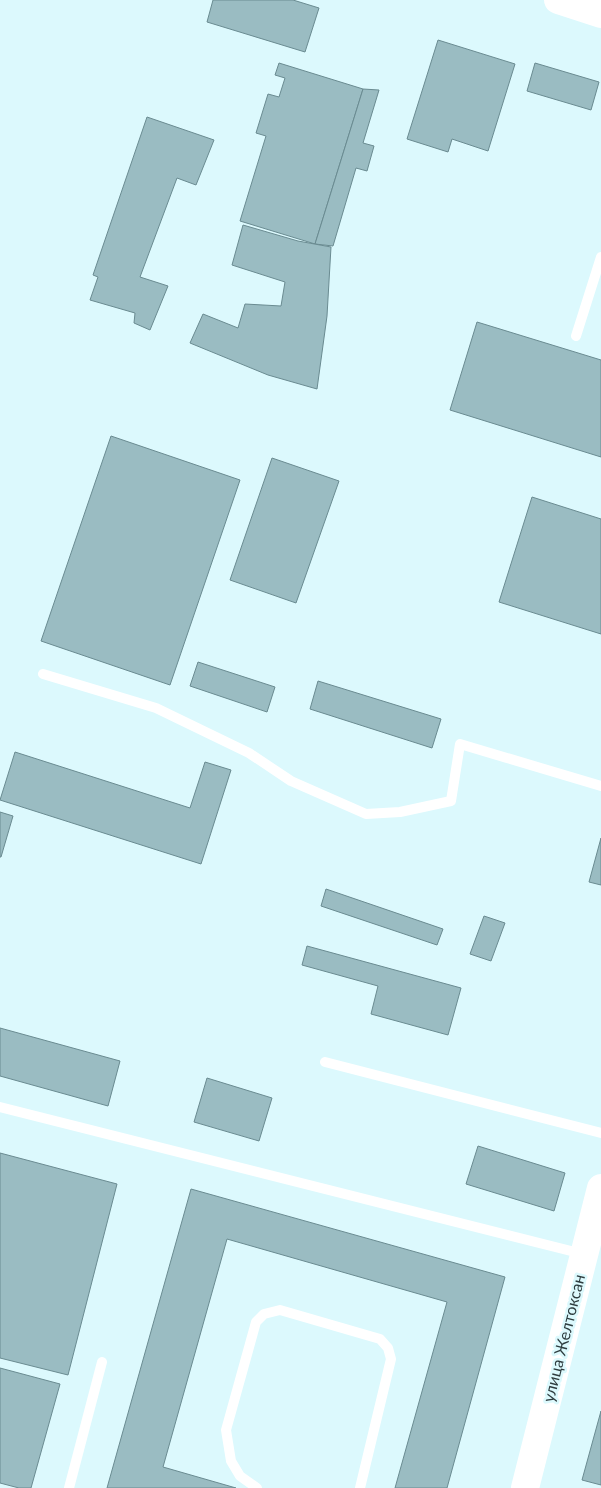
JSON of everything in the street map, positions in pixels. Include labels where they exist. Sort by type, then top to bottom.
[{"type":"street","points":[[558,0],[601,14]]},
{"type":"street","name":"улица Желтоксан","points":[[525,1488],[601,1188]]},
{"type":"lane","points":[[576,336],[601,257]]},
{"type":"lane","points":[[43,674],[156,708],[249,753],[291,781],[366,814],[400,812],[451,801],[460,744],[601,786]]},
{"type":"lane","points":[[325,1062],[601,1133]]},
{"type":"lane","points":[[0,1107],[584,1254]]},
{"type":"lane","points":[[256,1488],[240,1476],[231,1460],[226,1430],[256,1322],[264,1314],[280,1310],[380,1339],[388,1348],[391,1359],[360,1488]]},
{"type":"lane","points":[[69,1488],[102,1362]]},
{"type":"building","points":[[213,0],[293,0],[319,8],[305,52],[207,22]]},
{"type":"building","points":[[438,40],[515,64],[488,151],[452,139],[448,152],[407,139]]},
{"type":"building","points":[[279,63],[363,89],[315,244],[240,221],[266,136],[256,133],[268,94],[279,97],[285,78],[275,75]]},
{"type":"building","points":[[535,63],[599,82],[591,110],[527,91]]},
{"type":"building","points":[[363,89],[379,90],[363,143],[374,146],[367,171],[356,168],[333,246],[315,244]]},
{"type":"building","points":[[147,117],[214,140],[196,185],[177,178],[140,277],[168,286],[150,330],[134,323],[135,313],[90,300],[98,277],[93,275]]},
{"type":"building","points":[[243,225],[298,241],[331,247],[327,316],[317,389],[268,375],[190,343],[203,314],[238,328],[245,304],[281,306],[285,282],[232,265]]},
{"type":"building","points":[[477,322],[601,360],[601,457],[450,410]]},
{"type":"building","points":[[111,436],[240,480],[170,685],[41,641]]},
{"type":"building","points":[[272,458],[339,481],[296,603],[230,580]]},
{"type":"building","points":[[532,497],[601,519],[601,634],[499,602]]},
{"type":"building","points":[[198,662],[275,687],[267,712],[190,686]]},
{"type":"building","points":[[318,681],[441,719],[432,748],[310,709]]},
{"type":"building","points":[[15,752],[190,808],[205,762],[231,770],[201,864],[0,800]]},
{"type":"building","points":[[0,812],[13,816],[1,857],[0,857]]},
{"type":"building","points":[[601,838],[601,885],[589,882]]},
{"type":"building","points":[[326,889],[443,929],[437,945],[321,906]]},
{"type":"building","points":[[484,916],[505,923],[491,961],[470,954]]},
{"type":"building","points":[[307,946],[461,988],[448,1035],[371,1014],[378,986],[302,965]]},
{"type":"building","points":[[0,1028],[120,1061],[108,1106],[0,1076]]},
{"type":"building","points":[[207,1078],[272,1098],[259,1141],[194,1122]]},
{"type":"building","points":[[478,1146],[565,1173],[554,1211],[466,1184]]},
{"type":"building","points":[[0,1153],[117,1184],[68,1375],[0,1358]]},
{"type":"building","points":[[191,1189],[505,1277],[447,1488],[395,1488],[447,1302],[227,1239],[163,1467],[236,1488],[107,1488]]},
{"type":"building","points":[[0,1368],[60,1384],[31,1488],[19,1488],[0,1483]]},
{"type":"building","points":[[601,1411],[601,1485],[582,1480]]}]
